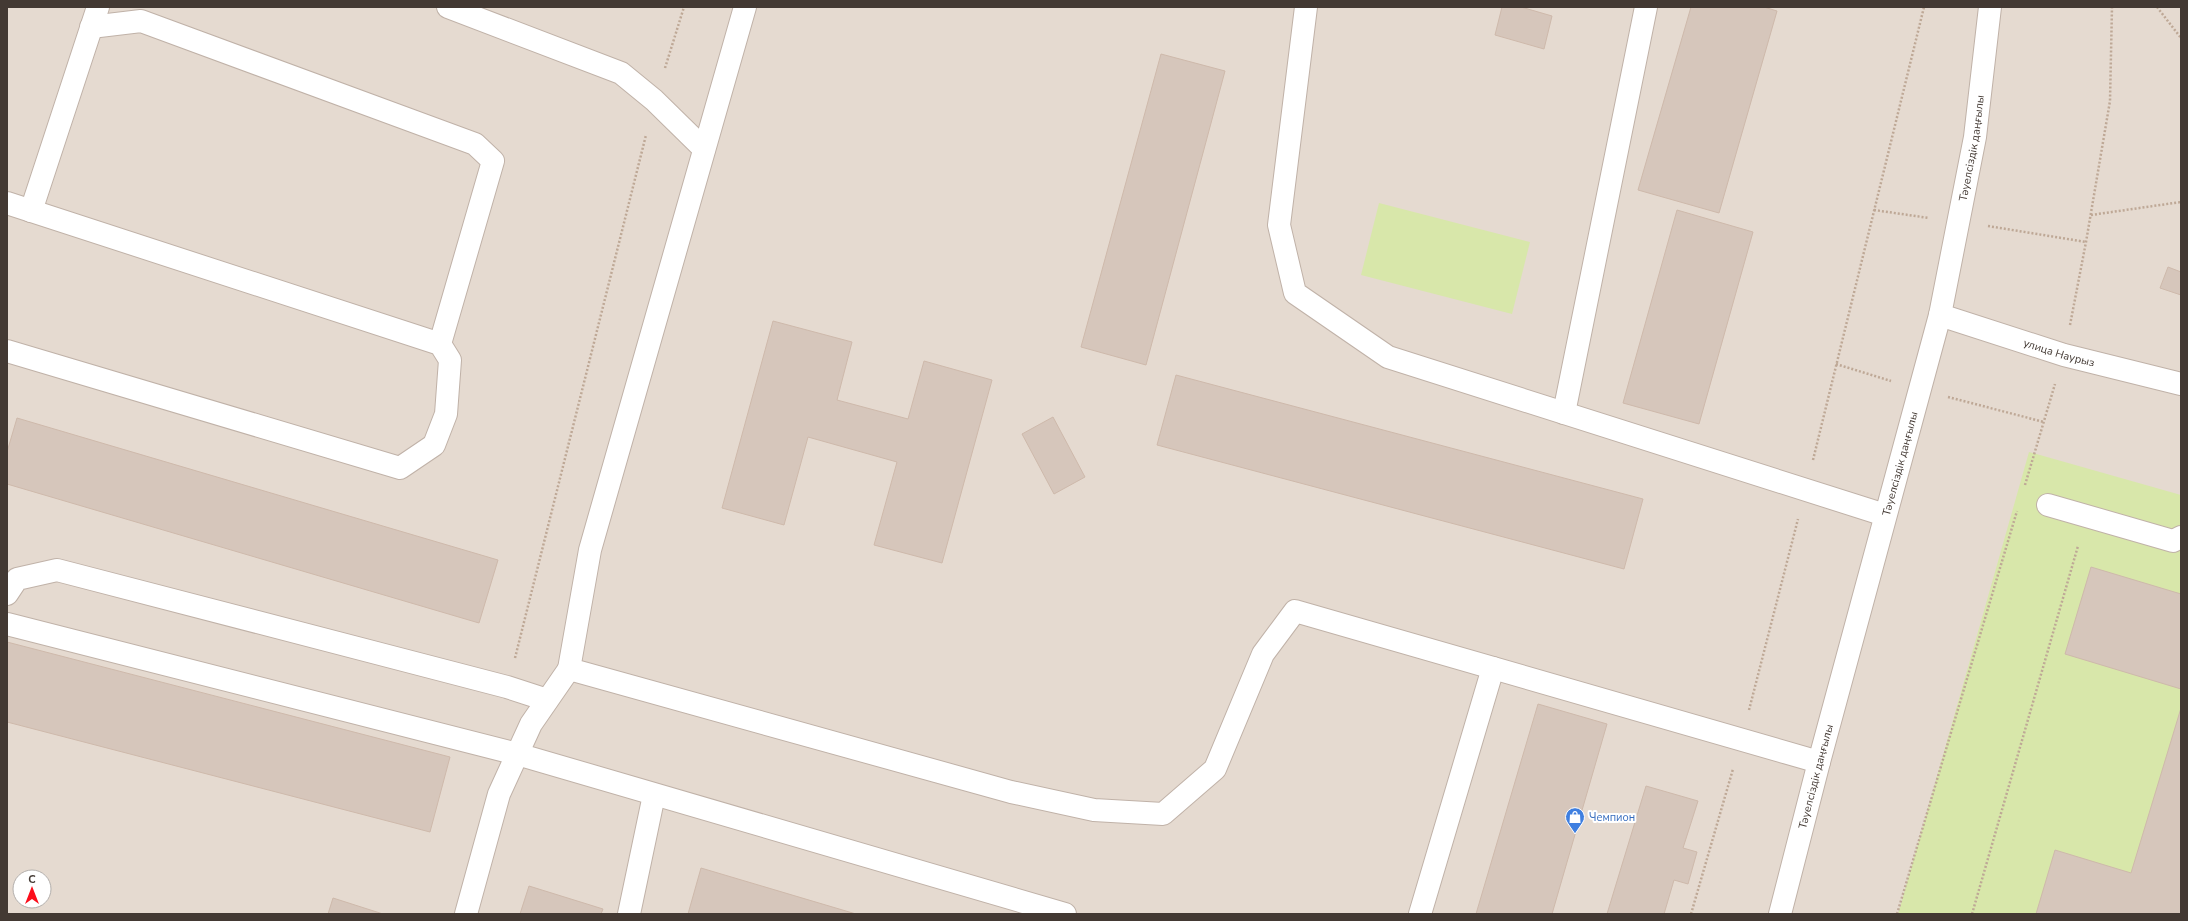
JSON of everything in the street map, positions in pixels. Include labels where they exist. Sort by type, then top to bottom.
[{"type":"street","points":[[448,7],[621,73],[654,100],[704,149]]},
{"type":"street","points":[[466,914],[499,794],[531,724],[569,669],[590,550],[745,7]]},
{"type":"street","points":[[1306,7],[1279,226],[1295,293],[1388,357],[1886,515]]},
{"type":"street","points":[[1564,413],[1646,7]]},
{"type":"street","name":"Тәуелсіздік даңғылы","points":[[1780,914],[1819,762],[1940,315],[1975,137],[1990,7]]},
{"type":"street","points":[[31,211],[94,17],[141,21],[476,144],[493,161],[440,344]]},
{"type":"street","points":[[7,203],[440,344],[450,360],[446,414],[434,445],[400,468],[7,351]]},
{"type":"street","name":"улица Наурыз","points":[[1940,315],[2064,355],[2181,384]]},
{"type":"street","points":[[2048,505],[2173,541],[2181,537]]},
{"type":"street","points":[[7,594],[17,579],[56,570],[507,687],[547,700]]},
{"type":"street","points":[[569,669],[1011,792],[1094,810],[1163,814],[1215,769],[1263,654],[1295,611],[1819,762]]},
{"type":"street","points":[[7,624],[517,754],[1065,914]]},
{"type":"street","points":[[1420,914],[1493,668]]},
{"type":"street","points":[[628,914],[654,795]]},
{"type":"path","points":[[507,687],[654,100],[684,7]]},
{"type":"path","points":[[2024,490],[2064,355],[2091,215],[2110,101],[2112,7]]},
{"type":"path","points":[[2157,7],[2181,38]]},
{"type":"path","points":[[2091,215],[2181,202]]},
{"type":"path","points":[[1897,914],[2019,505]]},
{"type":"path","points":[[1972,914],[2087,516]]},
{"type":"shaded area","points":[[7,7],[2181,7],[2181,914],[7,914]]},
{"type":"green space","points":[[1379,203],[1530,242],[1512,314],[1361,275]]},
{"type":"green space","points":[[2029,452],[2181,495],[2181,914],[1898,914]]},
{"type":"building","points":[[1502,7],[1521,7],[1552,16],[1544,49],[1495,35]]},
{"type":"building","points":[[1691,7],[1764,7],[1777,11],[1719,213],[1638,190]]},
{"type":"building","points":[[1161,54],[1225,71],[1146,365],[1081,347]]},
{"type":"building","points":[[1677,210],[1753,232],[1699,424],[1623,403]]},
{"type":"building","points":[[2168,267],[2181,272],[2181,295],[2160,288]]},
{"type":"building","points":[[773,321],[852,342],[837,400],[908,419],[924,361],[992,380],[942,563],[874,545],[897,462],[808,437],[784,525],[722,508]]},
{"type":"building","points":[[1176,375],[1643,499],[1624,569],[1157,445]]},
{"type":"building","points":[[1053,417],[1085,477],[1054,494],[1022,434]]},
{"type":"building","points":[[17,418],[498,560],[479,623],[7,484],[7,452]]},
{"type":"building","points":[[2091,567],[2181,594],[2181,689],[2065,654]]},
{"type":"building","points":[[7,642],[450,757],[430,832],[7,722]]},
{"type":"building","points":[[1538,704],[1607,724],[1552,914],[1476,914]]},
{"type":"building","points":[[2181,708],[2181,914],[2036,914],[2055,850],[2131,873]]},
{"type":"building","points":[[1646,786],[1698,801],[1683,848],[1697,852],[1688,884],[1674,880],[1664,914],[1607,914]]},
{"type":"building","points":[[701,868],[856,914],[688,914]]},
{"type":"building","points":[[529,886],[603,909],[601,914],[520,914]]},
{"type":"building","points":[[333,898],[383,914],[328,914]]},
{"type":"place","name":"Чемпион","points":[[1575,834]]}]
